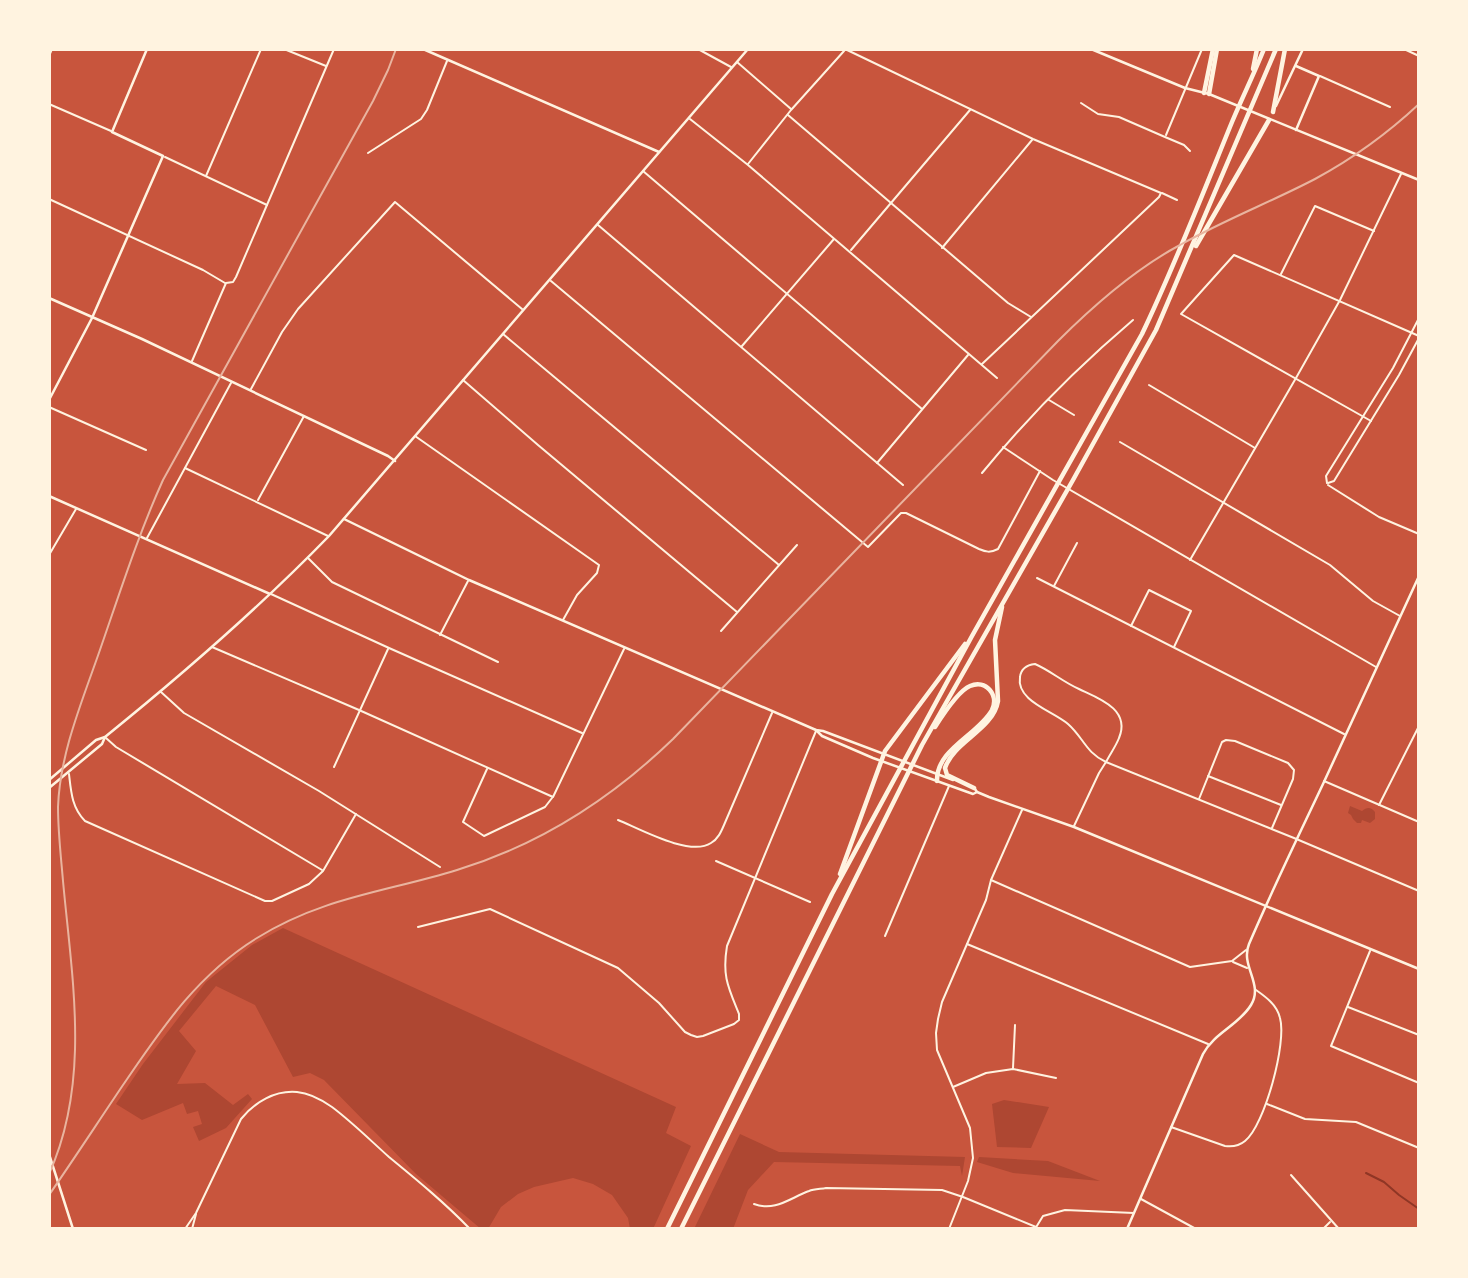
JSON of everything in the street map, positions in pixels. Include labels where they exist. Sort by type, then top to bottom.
[{"type":"highway","points":[[1206,94],[1215,49]]},
{"type":"highway","points":[[1249,84],[1257,49]]},
{"type":"highway","points":[[667,1229],[832,894],[1159,299],[1264,49]]},
{"type":"highway","points":[[1194,247],[1276,49]]},
{"type":"highway","points":[[1273,112],[1285,49]]},
{"type":"highway","points":[[681,1229],[922,745],[1138,365],[1194,247],[1269,120]]},
{"type":"highway","points":[[939,775],[951,757],[997,709],[995,640],[1004,599]]},
{"type":"highway","points":[[832,894],[884,755],[896,735],[972,636]]},
{"type":"highway","points":[[922,745],[969,686],[984,685],[990,689],[994,700],[993,708],[947,755],[937,781]]},
{"type":"highway","points":[[945,768],[947,775],[976,790]]},
{"type":"main road","points":[[49,400],[92,318],[163,156],[112,132],[147,49]]},
{"type":"main road","points":[[423,49],[659,152]]},
{"type":"main road","points":[[49,780],[96,740],[105,737],[161,692],[308,558],[395,461],[748,49]]},
{"type":"main road","points":[[1091,49],[1419,180]]},
{"type":"main road","points":[[1269,120],[1303,49]]},
{"type":"main road","points":[[1296,66],[1319,76],[1296,130]]},
{"type":"main road","points":[[49,298],[304,415],[395,461]]},
{"type":"main road","points":[[49,496],[271,594]]},
{"type":"main road","points":[[344,519],[468,580],[816,730],[1074,827],[1419,969]]},
{"type":"main road","points":[[1127,1229],[1208,1044],[1245,1014],[1253,1004],[1256,990],[1249,969],[1247,949],[1419,576]]},
{"type":"main road","points":[[816,730],[822,736],[916,774],[973,794],[976,790]]},
{"type":"main road","points":[[49,788],[102,744],[105,737]]},
{"type":"main road","points":[[49,1154],[73,1229]]},
{"type":"street","points":[[49,56],[52,49]]},
{"type":"street","points":[[206,176],[261,49]]},
{"type":"street","points":[[284,49],[327,66]]},
{"type":"street","points":[[49,199],[203,270],[226,284],[233,282],[334,49]]},
{"type":"street","points":[[698,49],[732,67]]},
{"type":"street","points":[[748,165],[845,49],[1033,139],[1177,200]]},
{"type":"street","points":[[1166,136],[1202,49]]},
{"type":"street","points":[[1404,49],[1419,56]]},
{"type":"street","points":[[368,153],[421,119],[447,60]]},
{"type":"street","points":[[737,62],[792,110]]},
{"type":"street","points":[[1319,76],[1390,107]]},
{"type":"street","points":[[1081,103],[1098,114],[1119,117],[1166,136],[1190,151]]},
{"type":"street","points":[[49,104],[112,132]]},
{"type":"street","points":[[850,251],[971,110]]},
{"type":"street","points":[[788,115],[1008,303],[1031,317]]},
{"type":"street","points":[[688,118],[748,165],[997,378]]},
{"type":"street","points":[[942,248],[1033,139]]},
{"type":"street","points":[[163,156],[268,206]]},
{"type":"street","points":[[643,171],[922,409]]},
{"type":"street","points":[[1191,560],[1340,300],[1402,173]]},
{"type":"street","points":[[982,364],[1160,197],[1161,193]]},
{"type":"street","points":[[250,390],[298,309],[395,202],[523,311]]},
{"type":"street","points":[[1281,275],[1315,206],[1374,231]]},
{"type":"street","points":[[597,224],[903,485]]},
{"type":"street","points":[[741,347],[834,238]]},
{"type":"street","points":[[1327,483],[1334,481],[1371,421],[1399,375],[1419,337],[1234,255],[1181,314],[1371,421]]},
{"type":"street","points":[[549,279],[868,547],[901,513],[906,513],[979,549],[992,552],[998,549],[1040,471]]},
{"type":"street","points":[[191,363],[226,284]]},
{"type":"street","points":[[1419,318],[1393,368],[1326,476],[1331,488],[1379,517],[1419,534]]},
{"type":"street","points":[[982,473],[1003,447],[1096,352],[1133,320]]},
{"type":"street","points":[[503,333],[779,565]]},
{"type":"street","points":[[877,463],[969,354]]},
{"type":"street","points":[[463,380],[737,612]]},
{"type":"street","points":[[147,538],[232,382]]},
{"type":"street","points":[[49,385],[55,388]]},
{"type":"street","points":[[1149,385],[1256,448]]},
{"type":"street","points":[[1049,400],[1074,415]]},
{"type":"street","points":[[49,407],[146,450]]},
{"type":"street","points":[[257,502],[304,415]]},
{"type":"street","points":[[415,436],[599,565],[597,573],[577,595],[563,621]]},
{"type":"street","points":[[1120,442],[1330,565],[1373,601],[1400,617]]},
{"type":"street","points":[[1003,447],[1053,480],[1377,668]]},
{"type":"street","points":[[185,468],[329,536]]},
{"type":"street","points":[[49,555],[77,508]]},
{"type":"street","points":[[1053,587],[1077,543]]},
{"type":"street","points":[[720,631],[797,545]]},
{"type":"street","points":[[308,558],[332,582],[498,662]]},
{"type":"street","points":[[1037,578],[1345,734]]},
{"type":"street","points":[[440,635],[468,580]]},
{"type":"street","points":[[1131,626],[1149,590],[1191,611],[1173,648]]},
{"type":"street","points":[[271,594],[389,649],[583,733]]},
{"type":"street","points":[[212,646],[553,797]]},
{"type":"street","points":[[488,768],[463,822],[484,836],[545,807],[553,797],[624,648]]},
{"type":"street","points":[[334,767],[389,649]]},
{"type":"street","points":[[1074,827],[1099,773],[1106,762],[1118,741],[1121,721],[1110,704],[1045,668],[1035,664],[1028,665],[1019,679],[1024,693],[1034,704],[1068,724],[1089,752],[1097,758],[1106,762],[1297,839],[1419,891]]},
{"type":"street","points":[[161,692],[184,713],[356,814],[440,867]]},
{"type":"street","points":[[618,820],[686,847],[703,847],[712,842],[724,825],[773,711]]},
{"type":"street","points":[[1379,805],[1419,726]]},
{"type":"street","points":[[418,927],[490,909],[618,968],[659,1003],[685,1032],[697,1037],[734,1024],[739,1020],[739,1014],[725,980],[727,946],[816,730]]},
{"type":"street","points":[[105,737],[116,747],[323,871]]},
{"type":"street","points":[[1199,799],[1222,742],[1234,741],[1292,766],[1294,775],[1272,829]]},
{"type":"street","points":[[68,773],[72,800],[85,821],[265,901],[272,901],[309,884],[323,871],[356,814]]},
{"type":"street","points":[[1208,776],[1282,806]]},
{"type":"street","points":[[1324,781],[1419,822]]},
{"type":"street","points":[[886,936],[949,785]]},
{"type":"street","points":[[950,1229],[963,1197],[973,1158],[970,1128],[939,1056],[937,1018],[1022,809]]},
{"type":"street","points":[[716,861],[810,902]]},
{"type":"street","points":[[991,880],[1190,967],[1232,961],[1247,949]]},
{"type":"street","points":[[967,944],[1208,1044]]},
{"type":"street","points":[[1371,949],[1331,1046],[1419,1083]]},
{"type":"street","points":[[1232,961],[1249,969]]},
{"type":"street","points":[[1170,1126],[1225,1146],[1239,1145],[1247,1140],[1253,1131],[1273,1084],[1281,1039],[1280,1017],[1275,1007],[1256,990]]},
{"type":"street","points":[[1346,1006],[1419,1035]]},
{"type":"street","points":[[1013,1069],[1015,1025]]},
{"type":"street","points":[[953,1087],[986,1073],[1013,1069],[1056,1078]]},
{"type":"street","points":[[185,1229],[196,1213],[235,1129],[249,1110],[259,1101],[272,1096],[297,1092],[332,1107],[470,1229]]},
{"type":"street","points":[[1266,1103],[1305,1119],[1356,1122],[1419,1148]]},
{"type":"street","points":[[1291,1175],[1339,1229]]},
{"type":"street","points":[[754,1204],[773,1207],[810,1191],[829,1188],[942,1190],[1035,1228],[1043,1216],[1065,1210],[1134,1213]]},
{"type":"street","points":[[1140,1199],[1196,1229]]},
{"type":"street","points":[[192,1229],[196,1213]]},
{"type":"street","points":[[1323,1229],[1331,1221]]},
{"type":"shaded area","points":[[1350,806],[1362,811],[1372,809],[1375,819],[1370,823],[1362,820],[1357,823],[1348,813]]},
{"type":"shaded area","points":[[283,928],[676,1107],[666,1133],[691,1146],[653,1229],[630,1229],[628,1218],[612,1195],[593,1184],[573,1178],[534,1187],[518,1194],[501,1207],[488,1229],[481,1229],[416,1174],[324,1080],[310,1073],[293,1077],[255,1005],[216,986],[179,1031],[196,1051],[177,1084],[205,1083],[233,1105],[248,1094],[252,1099],[226,1128],[199,1141],[193,1127],[202,1124],[198,1111],[187,1114],[183,1103],[142,1120],[116,1104],[206,982],[252,945]]},
{"type":"shaded area","points":[[1004,1100],[1049,1107],[1031,1148],[997,1147],[992,1104]]},
{"type":"shaded area","points":[[740,1134],[779,1152],[965,1157],[962,1176],[960,1166],[774,1162],[748,1190],[733,1229],[694,1229]]},
{"type":"shaded area","points":[[979,1157],[1048,1161],[1100,1181],[1013,1173],[977,1162]]},
{"type":"waterway","points":[[1366,1173],[1384,1182],[1419,1209]]},
{"type":"railway","points":[[49,1174],[62,1139],[74,1066],[74,992],[58,807],[63,765],[74,724],[131,561],[163,480],[373,101],[396,49]]},
{"type":"railway","points":[[49,1195],[167,1023],[199,986],[236,953],[257,938],[306,913],[487,860],[545,833],[599,800],[650,761],[673,739],[1058,341],[1101,301],[1131,276],[1180,245],[1342,163],[1382,135],[1419,104]]}]
